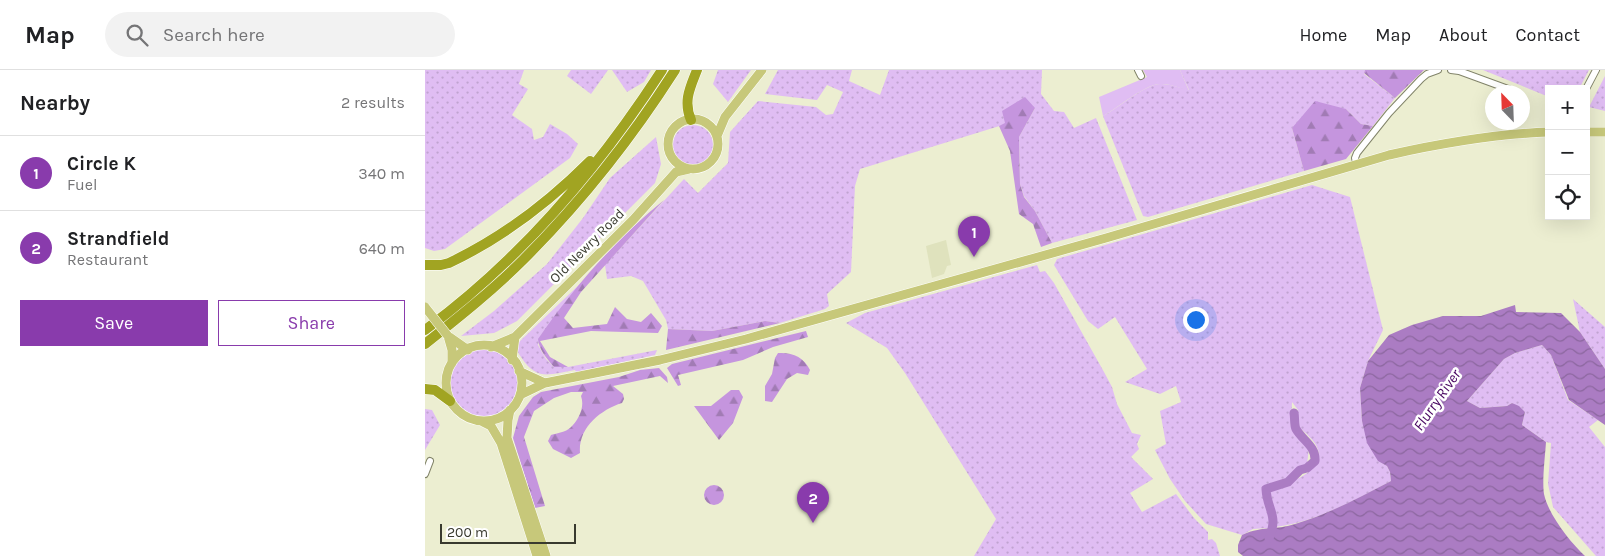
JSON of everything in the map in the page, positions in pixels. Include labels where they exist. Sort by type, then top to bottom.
[{"type":"highway","points":[[425,330],[487,278],[550,217],[579,184],[635,110],[661,70]]},
{"type":"highway","points":[[425,344],[470,308],[522,261],[572,209],[614,158],[645,116],[675,70]]},
{"type":"highway","points":[[691,120],[686,102],[697,70]]},
{"type":"highway","points":[[425,265],[441,265],[465,256],[529,216],[565,186],[591,160],[635,110]]},
{"type":"highway","points":[[425,389],[435,390],[450,401]]},
{"type":"main road","points":[[717,136],[725,117],[762,70]]},
{"type":"main road","points":[[703,122],[725,117]]},
{"type":"main road","points":[[675,161],[676,172],[698,169],[706,166],[712,160],[717,153],[717,136],[713,128],[703,122],[691,120],[677,126],[669,139],[671,154],[675,161],[689,169]]},
{"type":"main road","points":[[520,395],[545,382],[660,360],[746,339],[1144,227],[1356,164],[1441,144],[1490,136],[1545,132]]},
{"type":"main road","points":[[1590,132],[1605,132]]},
{"type":"main road","name":"Old Newry Road","points":[[491,347],[515,337],[633,220],[676,172]]},
{"type":"main road","points":[[425,308],[448,336],[468,350]]},
{"type":"main road","points":[[448,336],[452,350],[452,363],[446,380],[446,389],[450,401],[458,412],[491,426],[501,443],[537,556]]},
{"type":"main road","points":[[512,360],[515,337]]},
{"type":"main road","points":[[452,363],[461,353],[485,346],[503,351],[519,371],[520,395],[510,410],[507,420],[507,438],[546,556]]},
{"type":"main road","points":[[519,371],[545,382]]},
{"type":"main road","points":[[483,421],[500,417],[510,410]]},
{"type":"street","points":[[1356,164],[1357,152],[1389,113],[1421,79],[1427,74],[1438,70]]},
{"type":"street","points":[[1451,70],[1459,71],[1497,85]]},
{"type":"street","points":[[1588,85],[1596,70]]},
{"type":"street","points":[[425,474],[429,462]]},
{"type":"shaded area","points":[[425,70],[524,70],[519,84],[528,89],[512,115],[532,129],[534,140],[543,137],[550,124],[567,134],[578,144],[570,158],[445,249],[434,251],[425,248]]},
{"type":"shaded area","points":[[571,70],[608,70],[591,94],[567,76]]},
{"type":"shaded area","points":[[612,70],[651,70],[644,82],[627,92]]},
{"type":"shaded area","points":[[718,70],[751,70],[728,102],[713,84]]},
{"type":"shaded area","points":[[778,70],[852,70],[849,81],[880,95],[889,70],[1042,70],[1041,94],[1054,111],[1064,112],[1074,128],[1096,118],[1137,220],[1052,243],[1035,211],[1024,196],[1020,184],[1019,137],[1035,108],[1006,124],[860,169],[855,186],[851,272],[827,294],[829,306],[825,309],[780,323],[765,321],[712,331],[668,329],[666,320],[643,281],[631,276],[607,279],[605,265],[684,179],[698,193],[728,163],[730,132],[758,101],[816,107],[826,115],[833,114],[843,92],[827,85],[817,100],[765,94]]},
{"type":"shaded area","points":[[1143,70],[1180,70],[1189,91],[1175,86],[1156,84],[1141,91],[1103,116],[1099,97],[1147,77]]},
{"type":"shaded area","points":[[1180,70],[1365,70],[1364,74],[1395,98],[1373,126],[1361,124],[1346,109],[1292,128],[1304,171],[1148,217],[1143,216],[1103,116],[1148,87],[1161,84],[1189,90]]},
{"type":"shaded area","points":[[1483,70],[1589,70],[1581,85],[1545,85],[1545,95],[1530,89],[1530,85],[1520,85]]},
{"type":"shaded area","points":[[1605,76],[1605,111],[1590,107]]},
{"type":"shaded area","points":[[689,125],[697,125],[704,128],[710,134],[713,145],[710,156],[704,162],[697,165],[689,165],[682,162],[676,156],[673,149],[673,141],[676,134],[682,128]]},
{"type":"shaded area","points":[[656,137],[661,164],[655,183],[517,321],[494,333],[461,336],[494,311],[547,264],[583,218],[610,178]]},
{"type":"shaded area","points":[[1312,185],[1350,197],[1383,330],[1368,361],[1360,388],[1362,421],[1378,460],[1387,466],[1390,472],[1391,481],[1349,503],[1320,515],[1275,527],[1275,517],[1269,490],[1293,481],[1310,471],[1316,465],[1319,458],[1315,443],[1298,426],[1298,410],[1292,402],[1291,425],[1309,448],[1307,464],[1299,467],[1287,478],[1266,485],[1265,496],[1269,528],[1253,529],[1242,535],[1206,524],[1185,501],[1170,479],[1155,450],[1166,444],[1160,411],[1181,402],[1176,386],[1160,394],[1125,382],[1147,369],[1115,317],[1098,329],[1088,321],[1054,265],[1057,259]]},
{"type":"shaded area","points":[[946,240],[951,265],[947,266],[944,274],[932,278],[926,246]]},
{"type":"shaded area","points":[[1037,265],[1040,272],[1045,271],[1054,283],[1112,387],[1117,404],[1132,433],[1141,435],[1137,444],[1139,449],[1131,457],[1153,479],[1130,493],[1142,512],[1176,494],[1194,518],[1208,532],[1208,540],[1212,539],[1216,543],[1220,556],[974,556],[996,519],[905,373],[887,348],[846,323],[865,313]]},
{"type":"shaded area","points":[[583,281],[541,335],[538,345],[546,359],[554,367],[568,367],[657,350],[655,355],[576,372],[575,370],[551,374],[539,373],[527,365],[518,352],[517,346],[519,342]]},
{"type":"shaded area","points":[[1573,299],[1605,327],[1605,369],[1580,332]]},
{"type":"shaded area","points":[[1542,345],[1551,355],[1568,400],[1598,420],[1589,427],[1605,447],[1605,556],[1596,556],[1553,507],[1548,484],[1551,443],[1546,442],[1522,425],[1525,412],[1512,403],[1507,406],[1480,408],[1467,401],[1504,359],[1515,353]]},
{"type":"shaded area","points":[[484,349],[497,352],[508,359],[515,370],[518,383],[515,396],[508,407],[497,414],[484,417],[471,414],[460,407],[453,396],[450,383],[453,370],[460,359],[471,352]]},
{"type":"shaded area","points":[[425,409],[432,410],[440,425],[425,450]]},
{"type":"green space","points":[[1365,70],[1424,70],[1395,98],[1364,73]]},
{"type":"green space","points":[[1025,97],[1035,108],[1019,137],[1020,184],[1024,197],[1035,211],[1052,243],[1041,247],[1033,224],[1019,214],[1010,151],[999,126],[1005,123],[1002,111]]},
{"type":"green space","points":[[1315,101],[1346,109],[1361,124],[1373,126],[1346,159],[1304,171],[1292,128]]},
{"type":"green space","points":[[664,200],[581,292],[564,318],[573,328],[607,324],[615,307],[627,319],[641,322],[651,313],[662,326],[658,333],[591,331],[540,341],[550,357],[568,367],[554,367],[542,351],[538,339],[596,265],[629,231]]},
{"type":"green space","points":[[765,321],[780,323],[666,350],[668,329],[712,331]]},
{"type":"green space","points":[[806,331],[808,337],[773,347],[743,360],[678,375],[681,385],[678,386],[667,368],[672,364]]},
{"type":"green space","points":[[778,353],[788,353],[797,356],[810,370],[808,375],[797,373],[787,379],[772,402],[765,401],[765,386],[772,374],[775,358]]},
{"type":"green space","points":[[659,368],[667,377],[668,383],[660,376],[613,386],[623,394],[624,399],[622,403],[606,410],[592,421],[580,444],[580,453],[571,458],[553,449],[548,441],[551,435],[568,429],[576,421],[582,409],[581,396],[583,392],[571,392],[554,398],[534,411],[524,437],[545,506],[535,508],[513,438],[519,416],[533,397],[541,392],[619,377],[640,370]]},
{"type":"green space","points":[[731,390],[739,390],[743,397],[733,423],[719,440],[694,406],[711,406]]},
{"type":"green space","points":[[714,485],[721,488],[724,495],[721,502],[714,505],[707,502],[704,495],[707,488]]},
{"type":"water","name":"Flurry River","points":[[1515,305],[1516,312],[1561,313],[1580,332],[1605,369],[1605,425],[1569,400],[1551,355],[1542,345],[1515,353],[1504,359],[1467,401],[1480,408],[1507,406],[1512,403],[1519,406],[1525,412],[1522,425],[1546,442],[1543,482],[1546,502],[1560,527],[1585,556],[1243,556],[1238,552],[1238,545],[1242,535],[1256,530],[1288,526],[1308,520],[1344,505],[1391,481],[1387,466],[1378,461],[1367,443],[1362,421],[1360,388],[1368,361],[1389,335],[1412,325],[1443,316],[1481,316]]},
{"type":"waterway","points":[[1269,538],[1273,518],[1266,489],[1288,482],[1300,470],[1307,468],[1315,461],[1311,447],[1296,429],[1294,413]]},
{"type":"place","name":"Circle K","points":[[974,257]]},
{"type":"place","name":"Strandfield","points":[[813,523]]}]
